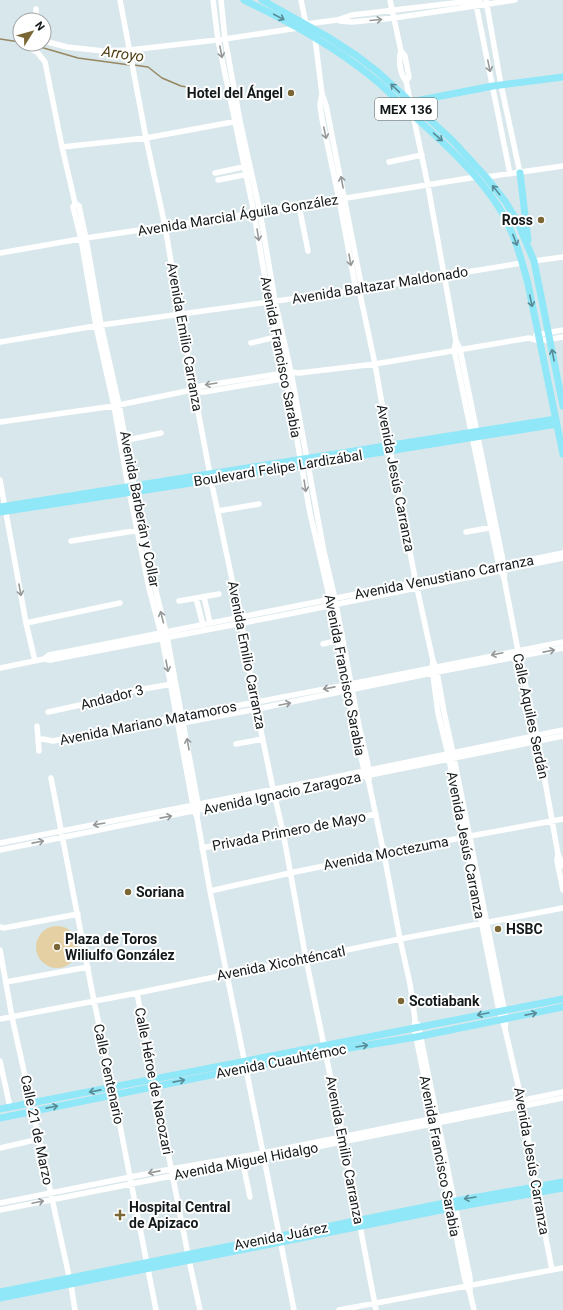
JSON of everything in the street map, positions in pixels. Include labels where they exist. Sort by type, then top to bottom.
[{"type":"main road","name":"MEX 136","points":[[244,0],[298,28],[342,54],[374,79],[413,116],[448,146],[476,177],[498,205],[509,226],[522,263],[556,421],[562,442]]},
{"type":"main road","name":"MEX 136","points":[[262,0],[306,24],[357,56],[378,72],[452,140],[486,177],[505,201],[517,221],[534,261],[563,406]]},
{"type":"main road","points":[[410,102],[493,86],[563,77]]},
{"type":"main road","points":[[520,173],[529,248]]},
{"type":"main road","name":"Boulevard Felipe Lardizábal","points":[[3,509],[556,421]]},
{"type":"main road","points":[[562,442],[563,454]]},
{"type":"main road","name":"Avenida Cuauhtémoc","points":[[0,1118],[33,1107],[113,1087],[155,1083],[246,1068],[417,1028],[501,1010],[563,999]]},
{"type":"main road","name":"Avenida Cuauhtémoc","points":[[0,1109],[10,1107],[33,1107],[114,1095],[244,1060],[418,1036],[563,1007]]},
{"type":"main road","name":"Avenida Juárez","points":[[537,1191],[563,1182]]},
{"type":"main road","name":"Avenida Juárez","points":[[0,1292],[70,1282],[148,1264],[402,1214],[509,1195],[563,1188]]},
{"type":"main road","name":"Avenida Juárez","points":[[0,1298],[28,1289]]},
{"type":"street","name":"Avenida Emilio Carranza","points":[[120,0],[146,138],[165,226],[211,477],[241,620],[255,702],[273,792],[283,832],[324,1049],[344,1139],[376,1310]]},
{"type":"street","name":"Avenida Francisco Sarabia","points":[[213,0],[218,40],[249,174],[289,375],[304,461],[310,513],[322,552],[333,602],[356,726],[376,814],[410,984],[418,1036],[474,1310]]},
{"type":"street","name":"Avenida Francisco Sarabia","points":[[221,0],[237,121]]},
{"type":"street","points":[[301,0],[306,24],[338,20],[352,15],[436,5],[515,0]]},
{"type":"street","points":[[390,0],[401,51],[399,57],[403,78],[406,80],[428,186],[457,350]]},
{"type":"street","points":[[338,20],[352,22],[438,13],[480,0]]},
{"type":"street","points":[[476,2],[510,174]]},
{"type":"street","points":[[486,3],[501,85],[520,173]]},
{"type":"street","points":[[436,5],[438,13]]},
{"type":"street","points":[[52,43],[68,47],[103,51],[130,50],[226,39],[298,28]]},
{"type":"street","name":"Avenida Jesús Carranza","points":[[315,38],[322,94],[320,105],[322,119],[342,199],[359,291],[375,364],[389,448],[433,661],[441,712],[459,795],[501,1010],[522,1103],[552,1270]]},
{"type":"street","points":[[484,40],[492,38]]},
{"type":"street","name":"Avenida Barberán y Collar","points":[[37,52],[45,62],[75,203],[79,206],[83,238],[99,326],[108,364],[140,530],[164,635],[188,761],[210,891],[281,1239],[294,1310]]},
{"type":"street","points":[[62,146],[146,138],[237,121]]},
{"type":"street","points":[[501,126],[510,124]]},
{"type":"street","points":[[389,162],[422,155]]},
{"type":"street","points":[[247,166],[215,170],[218,182],[249,174]]},
{"type":"street","points":[[486,177],[563,166]]},
{"type":"street","name":"Avenida Marcial Águila González","points":[[0,253],[83,238],[428,186],[476,177]]},
{"type":"street","points":[[299,206],[308,251]]},
{"type":"street","name":"Avenida Francisco Sarabia","points":[[257,212],[269,302],[276,337],[289,375]]},
{"type":"street","points":[[534,261],[563,257]]},
{"type":"street","name":"Avenida Baltazar Maldonado","points":[[0,342],[180,314],[359,291],[443,275],[522,263]]},
{"type":"street","points":[[549,336],[563,330]]},
{"type":"street","points":[[195,390],[230,381],[262,379],[375,364],[529,338],[549,336],[563,337]]},
{"type":"street","points":[[251,342],[276,337]]},
{"type":"street","name":"Calle Aquiles Serdán","points":[[457,350],[485,490],[494,527],[518,653],[537,738],[558,854],[563,866]]},
{"type":"street","points":[[0,422],[116,406],[187,391],[231,388],[262,379]]},
{"type":"street","points":[[230,381],[231,388]]},
{"type":"street","points":[[123,440],[162,433]]},
{"type":"street","points":[[0,480],[3,509],[35,661]]},
{"type":"street","points":[[218,511],[259,504]]},
{"type":"street","points":[[466,532],[494,527]]},
{"type":"street","points":[[71,541],[140,530]]},
{"type":"street","name":"Avenida Venustiano Carranza","points":[[547,559],[563,553]]},
{"type":"street","name":"Avenida Venustiano Carranza","points":[[0,668],[44,659],[49,655],[103,647],[377,593],[416,582],[458,576],[547,559],[563,558]]},
{"type":"street","name":"Avenida Venustiano Carranza","points":[[377,593],[417,588],[458,576]]},
{"type":"street","points":[[178,601],[219,594]]},
{"type":"street","points":[[204,597],[210,623]]},
{"type":"street","points":[[196,598],[203,625]]},
{"type":"street","points":[[26,623],[120,603]]},
{"type":"street","name":"Avenida Venustiano Carranza","points":[[164,635],[210,623],[241,620]]},
{"type":"street","points":[[323,644],[340,640]]},
{"type":"street","name":"Avenida Mariano Matamoros","points":[[220,712],[257,710],[302,700],[349,687],[518,653],[563,642]]},
{"type":"street","name":"Avenida Mariano Matamoros","points":[[518,653],[563,648]]},
{"type":"street","name":"Andador 3","points":[[48,712],[113,698],[120,693],[173,684]]},
{"type":"street","name":"Avenida Mariano Matamoros","points":[[38,740],[44,739],[54,741],[180,720],[220,712],[255,702],[301,693],[349,687]]},
{"type":"street","points":[[301,693],[302,700]]},
{"type":"street","points":[[37,726],[39,751]]},
{"type":"street","name":"Avenida Ignacio Zaragoza","points":[[0,843],[18,843],[62,837],[367,772],[409,765],[537,738],[563,730]]},
{"type":"street","name":"Avenida Ignacio Zaragoza","points":[[537,738],[563,736]]},
{"type":"street","points":[[236,744],[263,739]]},
{"type":"street","name":"Calle Centenario","points":[[51,778],[60,831],[113,1087],[156,1310]]},
{"type":"street","name":"Avenida Ignacio Zaragoza","points":[[0,850],[18,843],[60,831],[196,808]]},
{"type":"street","name":"Privada Primero de Mayo","points":[[202,848],[376,814]]},
{"type":"street","name":"Avenida Moctezuma","points":[[210,891],[290,873],[563,819]]},
{"type":"street","name":"Calle Aquiles Serdán","points":[[558,854],[557,861],[563,890]]},
{"type":"street","name":"Avenida Xicohténcatl","points":[[0,1019],[137,994],[226,974],[563,908]]},
{"type":"street","points":[[1,928],[78,914]]},
{"type":"street","name":"Calle 21 de Marzo","points":[[0,950],[12,1017],[33,1107],[75,1310]]},
{"type":"street","points":[[6,982],[88,967]]},
{"type":"street","name":"Calle Héroe de Nacozari","points":[[137,994],[188,1257],[200,1310]]},
{"type":"street","points":[[0,1061],[10,1107]]},
{"type":"street","name":"Avenida Miguel Hidalgo","points":[[0,1210],[132,1184],[196,1168],[486,1111],[563,1092]]},
{"type":"street","name":"Avenida Miguel Hidalgo","points":[[522,1103],[563,1098]]},
{"type":"street","points":[[0,1148],[39,1139]]},
{"type":"street","points":[[242,1159],[250,1197]]},
{"type":"street","name":"Avenida Miguel Hidalgo","points":[[0,1203],[171,1169],[196,1168]]},
{"type":"street","points":[[92,1184],[93,1191]]},
{"type":"street","points":[[13,1200],[15,1207]]},
{"type":"street","points":[[339,1310],[563,1268]]},
{"type":"shaded area","name":"Plaza de Toros Wiliulfo González","points":[[53,926],[61,926],[69,929],[75,935],[78,947],[75,959],[69,965],[61,968],[53,968],[45,965],[39,959],[36,951],[36,943],[39,935],[45,929]]},
{"type":"waterway","name":"Arroyo","points":[[0,39],[12,41]]},
{"type":"waterway","name":"Arroyo","points":[[52,50],[78,58],[130,65]]},
{"type":"waterway","name":"Arroyo","points":[[134,65],[148,67],[162,78],[181,86],[210,91]]},
{"type":"place","name":"Hotel del Ángel","points":[[291,93]]},
{"type":"place","name":"Ross","points":[[541,220]]},
{"type":"place","name":"Soriana","points":[[128,892]]},
{"type":"place","name":"HSBC","points":[[498,929]]},
{"type":"place","name":"Plaza de Toros Wiliulfo González","points":[[57,947]]},
{"type":"place","name":"Scotiabank","points":[[401,1001]]},
{"type":"place","name":"Hospital Central de Apizaco","points":[[120,1215]]}]
